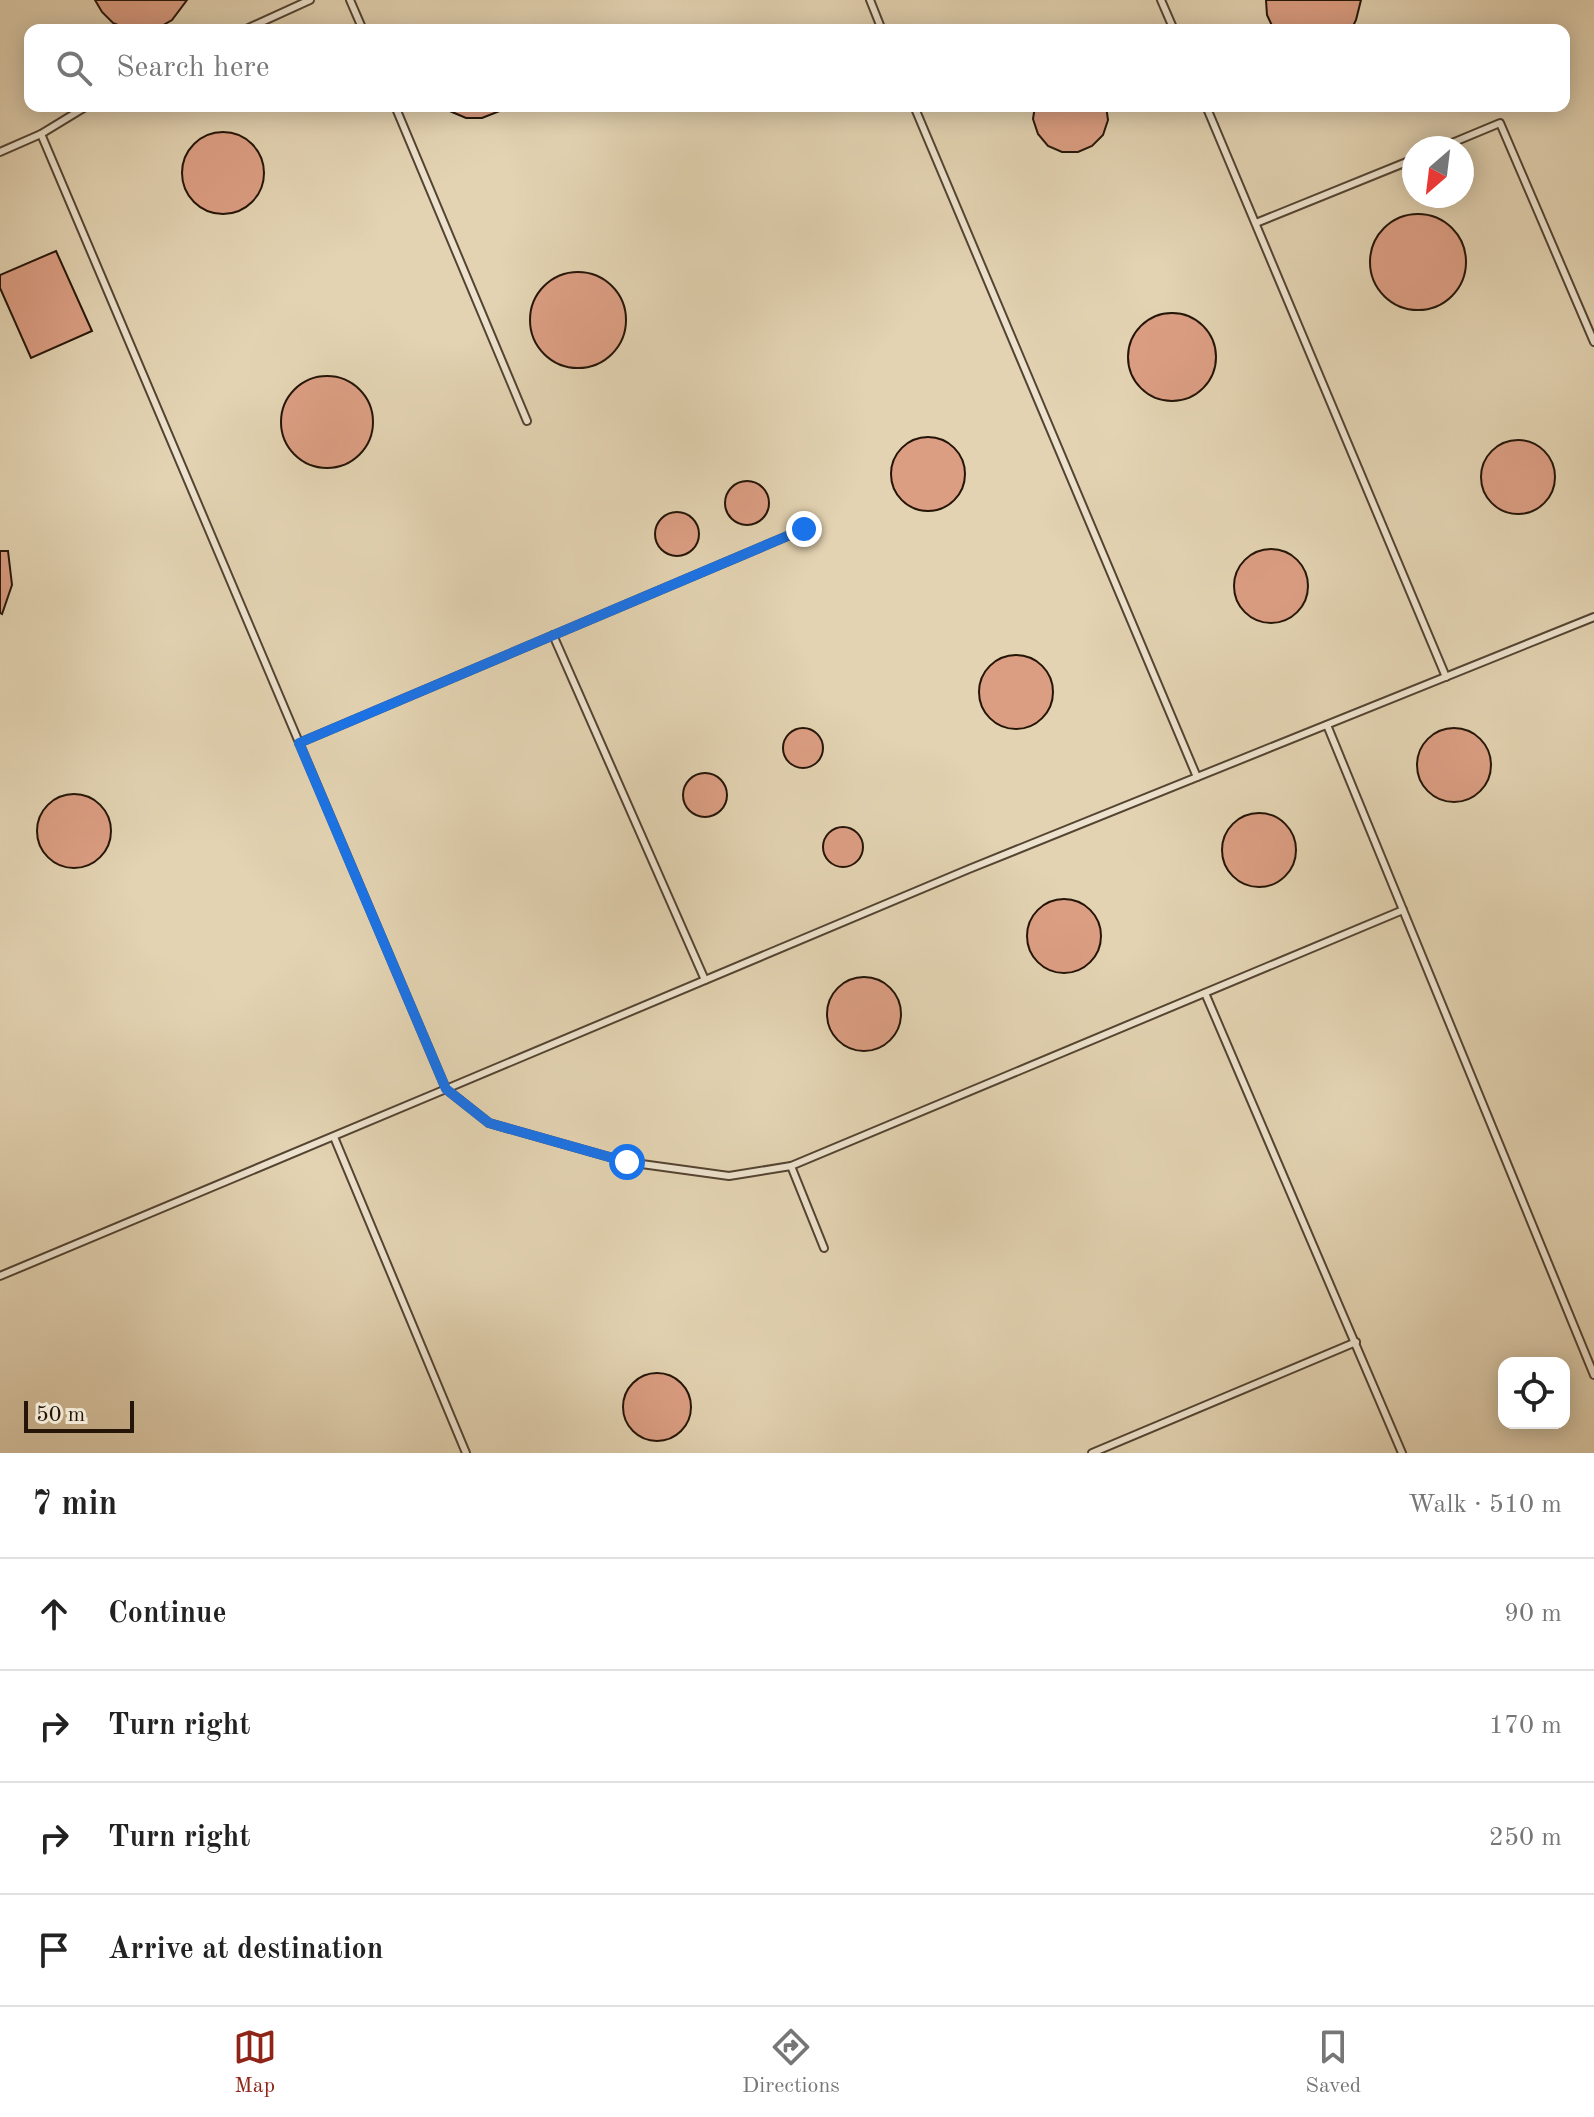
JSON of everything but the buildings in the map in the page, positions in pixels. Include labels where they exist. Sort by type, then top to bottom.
[{"type":"lane","points":[[257,24],[310,0]]},
{"type":"lane","points":[[350,0],[360,24]]},
{"type":"lane","points":[[870,0],[880,24]]},
{"type":"lane","points":[[1161,0],[1171,24]]},
{"type":"lane","points":[[0,152],[41,134],[77,112]]},
{"type":"lane","points":[[398,112],[527,421]]},
{"type":"lane","points":[[917,112],[1197,777]]},
{"type":"lane","points":[[1209,112],[1446,677]]},
{"type":"lane","points":[[1469,136],[1500,123],[1594,342]]},
{"type":"lane","points":[[41,134],[446,1089],[489,1123],[627,1162],[729,1176],[791,1166],[1403,910]]},
{"type":"lane","points":[[1256,223],[1402,164]]},
{"type":"lane","points":[[299,743],[804,529]]},
{"type":"lane","points":[[0,1276],[705,980],[1594,617]]},
{"type":"lane","points":[[553,635],[705,980]]},
{"type":"lane","points":[[1327,725],[1594,1375]]},
{"type":"lane","points":[[1205,993],[1402,1453]]},
{"type":"lane","points":[[334,1137],[466,1453]]},
{"type":"lane","points":[[791,1166],[824,1248]]},
{"type":"lane","points":[[1092,1453],[1356,1342]]},
{"type":"route","points":[[627,1162],[489,1123],[446,1089],[299,743],[804,529]]}]
